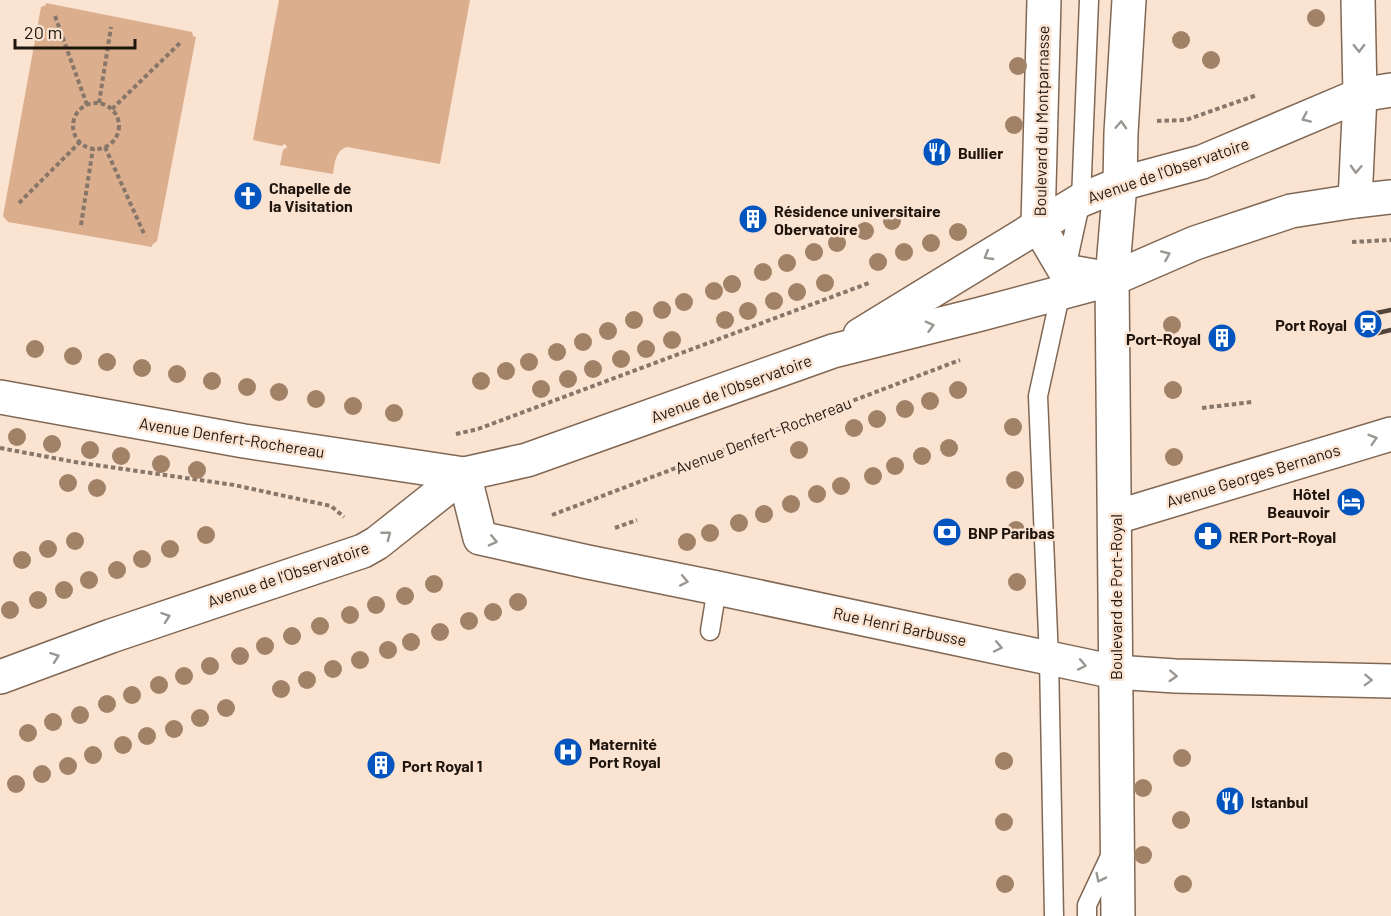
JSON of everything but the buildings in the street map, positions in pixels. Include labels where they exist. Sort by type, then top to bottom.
[{"type":"main road","name":"Boulevard du Montparnasse","points":[[1044,0],[1038,225],[1062,282]]},
{"type":"main road","points":[[1112,279],[1120,184],[1130,0]]},
{"type":"main road","points":[[1355,201],[1375,92],[1358,0]]},
{"type":"main road","name":"Avenue de l'Observatoire","points":[[833,351],[1081,200],[1120,184],[1202,162],[1375,92]]},
{"type":"main road","name":"Avenue de l'Observatoire","points":[[0,677],[111,636],[363,550],[377,543],[464,474],[527,460],[833,351],[1062,282],[1112,279],[1195,243],[1291,211],[1391,197]]},
{"type":"main road","name":"Boulevard de Port-Royal","points":[[1112,279],[1118,916]]},
{"type":"main road","name":"Avenue Denfert-Rochereau","points":[[0,397],[244,441],[464,474]]},
{"type":"main road","name":"Avenue Georges Bernanos","points":[[1116,517],[1391,434]]},
{"type":"main road","name":"Rue Henri Barbusse","points":[[464,474],[480,538],[1115,672],[1175,676],[1391,681]]},
{"type":"lane","points":[[1054,916],[1049,659],[1038,396],[1081,200],[1089,0]]},
{"type":"lane","points":[[710,631],[717,588]]},
{"type":"lane","points":[[1087,916],[1086,905],[1117,841]]},
{"type":"path","points":[[55,16],[87,105]]},
{"type":"path","points":[[99,103],[111,27]]},
{"type":"path","points":[[112,109],[182,41]]},
{"type":"path","points":[[99,103],[112,109],[116,115],[119,122],[116,137],[105,147],[99,149],[86,146],[76,136],[74,129],[76,114],[87,105],[99,103]]},
{"type":"path","points":[[1155,122],[1186,120]]},
{"type":"path","points":[[19,203],[80,142]]},
{"type":"path","points":[[105,147],[145,236]]},
{"type":"path","points":[[81,225],[93,148]]},
{"type":"path","points":[[454,434],[478,429],[871,282]]},
{"type":"path","name":"Avenue Denfert-Rochereau","points":[[546,517],[968,357]]},
{"type":"path","points":[[1202,408],[1252,402]]},
{"type":"path","points":[[0,448],[75,462],[234,485],[331,506],[348,520]]},
{"type":"path","points":[[615,528],[636,519]]},
{"type":"shaded area","points":[[279,0],[470,0],[440,164],[347,147],[338,154],[333,174],[280,165],[283,150],[287,147],[285,144],[281,146],[253,140]]},
{"type":"shaded area","points":[[46,3],[192,32],[196,37],[157,241],[152,247],[8,222],[3,216],[41,7]]},
{"type":"railway","points":[[1367,315],[1391,310]]},
{"type":"railway","points":[[1370,335],[1391,330]]},
{"type":"place","name":"Bullier","points":[[937,152]]},
{"type":"place","name":"Chapelle de la Visitation","points":[[248,196]]},
{"type":"place","name":"Résidence universitaire Obervatoire","points":[[753,219]]},
{"type":"place","name":"Port Royal","points":[[1368,324]]},
{"type":"place","name":"Port-Royal","points":[[1222,338]]},
{"type":"place","name":"Hôtel Beauvoir","points":[[1351,502]]},
{"type":"place","name":"BNP Paribas","points":[[947,532]]},
{"type":"place","name":"RER Port-Royal","points":[[1208,536]]},
{"type":"place","name":"Maternité Port Royal","points":[[568,752]]},
{"type":"place","name":"Port Royal 1","points":[[381,765]]},
{"type":"place","name":"Istanbul","points":[[1230,801]]}]
